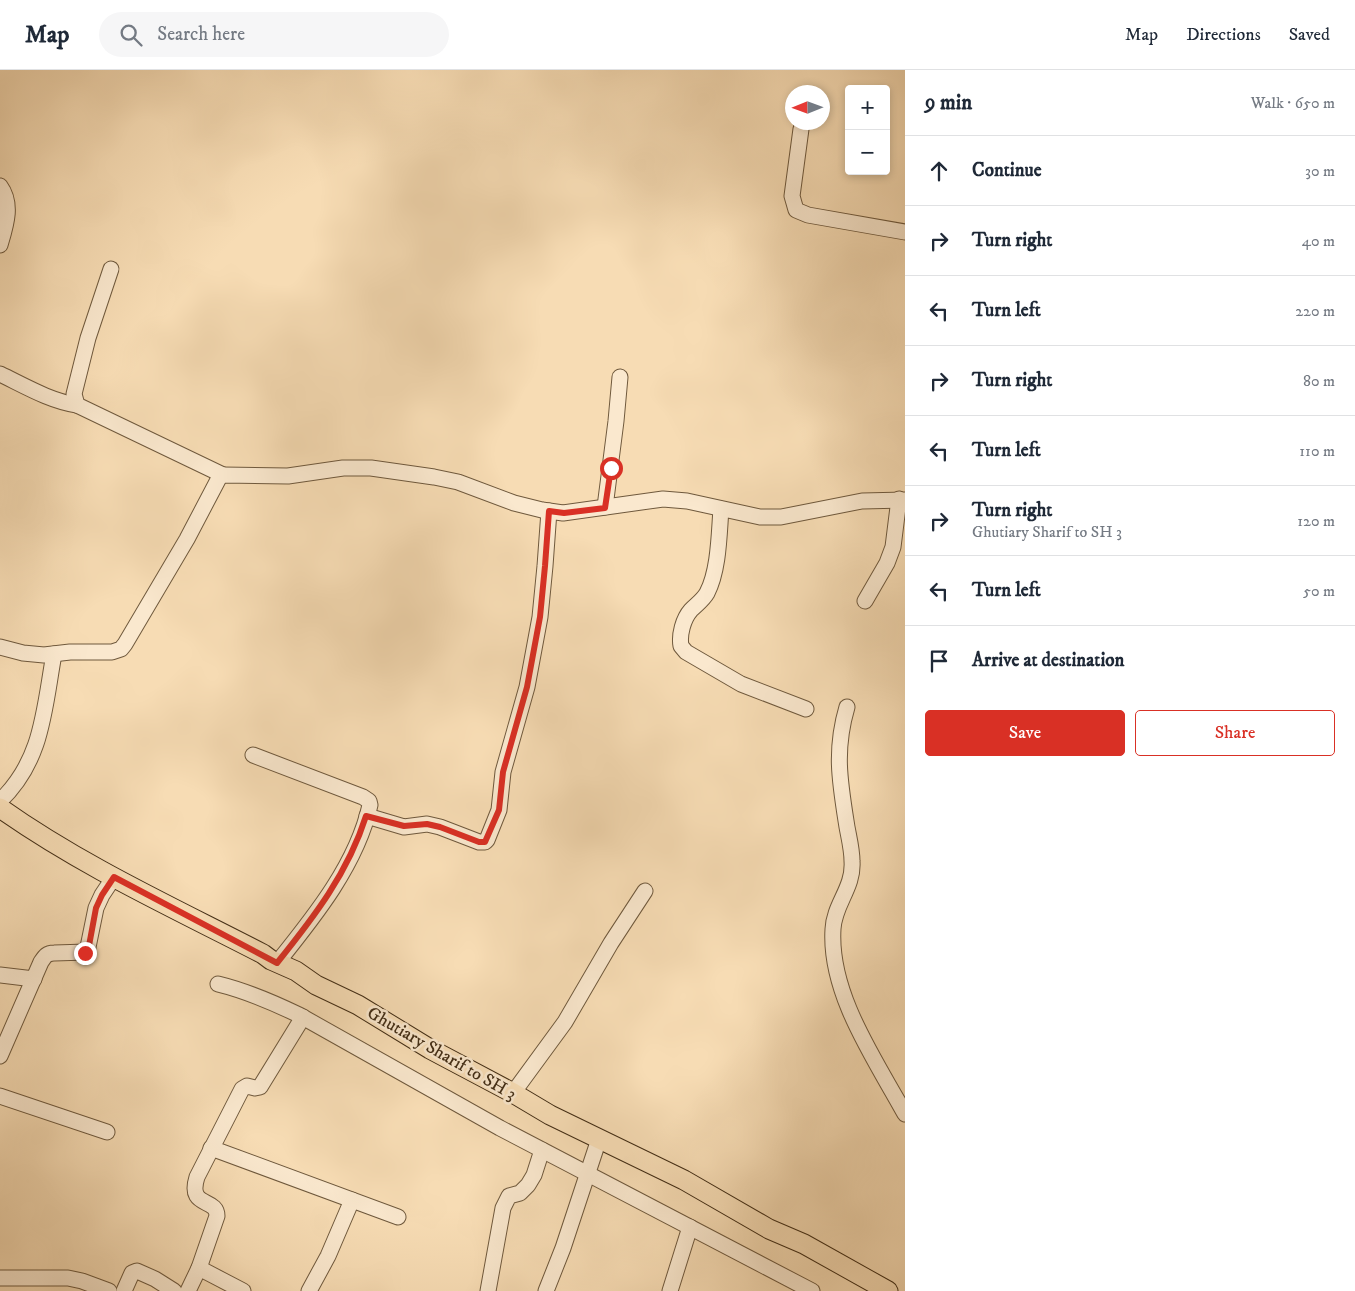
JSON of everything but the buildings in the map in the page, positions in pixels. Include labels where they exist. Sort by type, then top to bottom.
[{"type":"main road","name":"Ghutiary Sharif to SH 3","points":[[0,808],[74,856],[277,963],[296,971],[316,985],[358,1005],[430,1049],[513,1093],[598,1143],[684,1180],[769,1229],[804,1244],[888,1291]]},
{"type":"street","points":[[801,130],[792,196],[796,210],[808,215],[905,232]]},
{"type":"street","points":[[0,186],[8,204],[0,245]]},
{"type":"street","points":[[77,404],[74,394],[111,269]]},
{"type":"street","points":[[0,374],[53,399],[64,403],[77,404],[223,474],[288,476],[343,468],[371,468],[414,473],[458,482],[514,504],[564,513],[663,499],[687,501],[760,517],[781,518],[800,515],[830,506],[862,501],[902,500],[893,547],[887,563],[865,601]]},
{"type":"street","points":[[605,508],[620,377]]},
{"type":"street","points":[[0,647],[34,655],[70,652],[112,652],[126,644],[223,474]]},
{"type":"street","points":[[721,509],[714,569],[710,586],[706,594],[685,619],[680,639],[681,646],[694,657],[741,684],[806,709]]},
{"type":"street","points":[[366,816],[404,826],[427,824],[479,842],[487,840],[499,810],[502,777],[527,687],[540,617],[549,511]]},
{"type":"street","points":[[0,801],[19,781],[28,766],[36,746],[54,654]]},
{"type":"street","points":[[847,707],[841,728],[839,765],[852,861],[851,878],[848,890],[833,921],[832,940],[842,991],[856,1026],[905,1114]]},
{"type":"street","points":[[253,755],[364,797],[370,805],[354,847],[331,893],[277,963]]},
{"type":"street","points":[[0,1056],[37,970],[48,953],[87,952],[96,908],[114,877]]},
{"type":"street","points":[[513,1093],[565,1022],[615,936],[646,890]]},
{"type":"street","points":[[0,975],[37,970]]},
{"type":"street","points":[[218,984],[243,990],[267,999],[303,1017],[542,1150],[589,1170],[690,1227],[812,1291]]},
{"type":"street","points":[[188,1291],[199,1268],[216,1222],[217,1211],[200,1200],[194,1190],[197,1177],[242,1089],[246,1086],[260,1087],[303,1017]]},
{"type":"street","points":[[0,1096],[107,1132]]},
{"type":"street","points":[[546,1291],[598,1143]]},
{"type":"street","points":[[211,1148],[398,1217]]},
{"type":"street","points":[[488,1291],[503,1208],[509,1196],[520,1193],[532,1179],[542,1150]]},
{"type":"street","points":[[309,1291],[328,1256],[352,1200]]},
{"type":"street","points":[[670,1291],[690,1227]]},
{"type":"street","points":[[199,1268],[243,1291]]},
{"type":"street","points":[[124,1291],[132,1273],[137,1271],[155,1279],[174,1291]]},
{"type":"street","points":[[0,1278],[68,1278],[109,1291]]},
{"type":"route","points":[[85,953],[88,951],[96,908],[114,877],[277,963],[331,893],[354,847],[366,816],[404,826],[427,824],[482,843],[485,842],[499,810],[503,772],[527,687],[540,617],[549,511],[564,513],[605,508],[611,468]]}]
